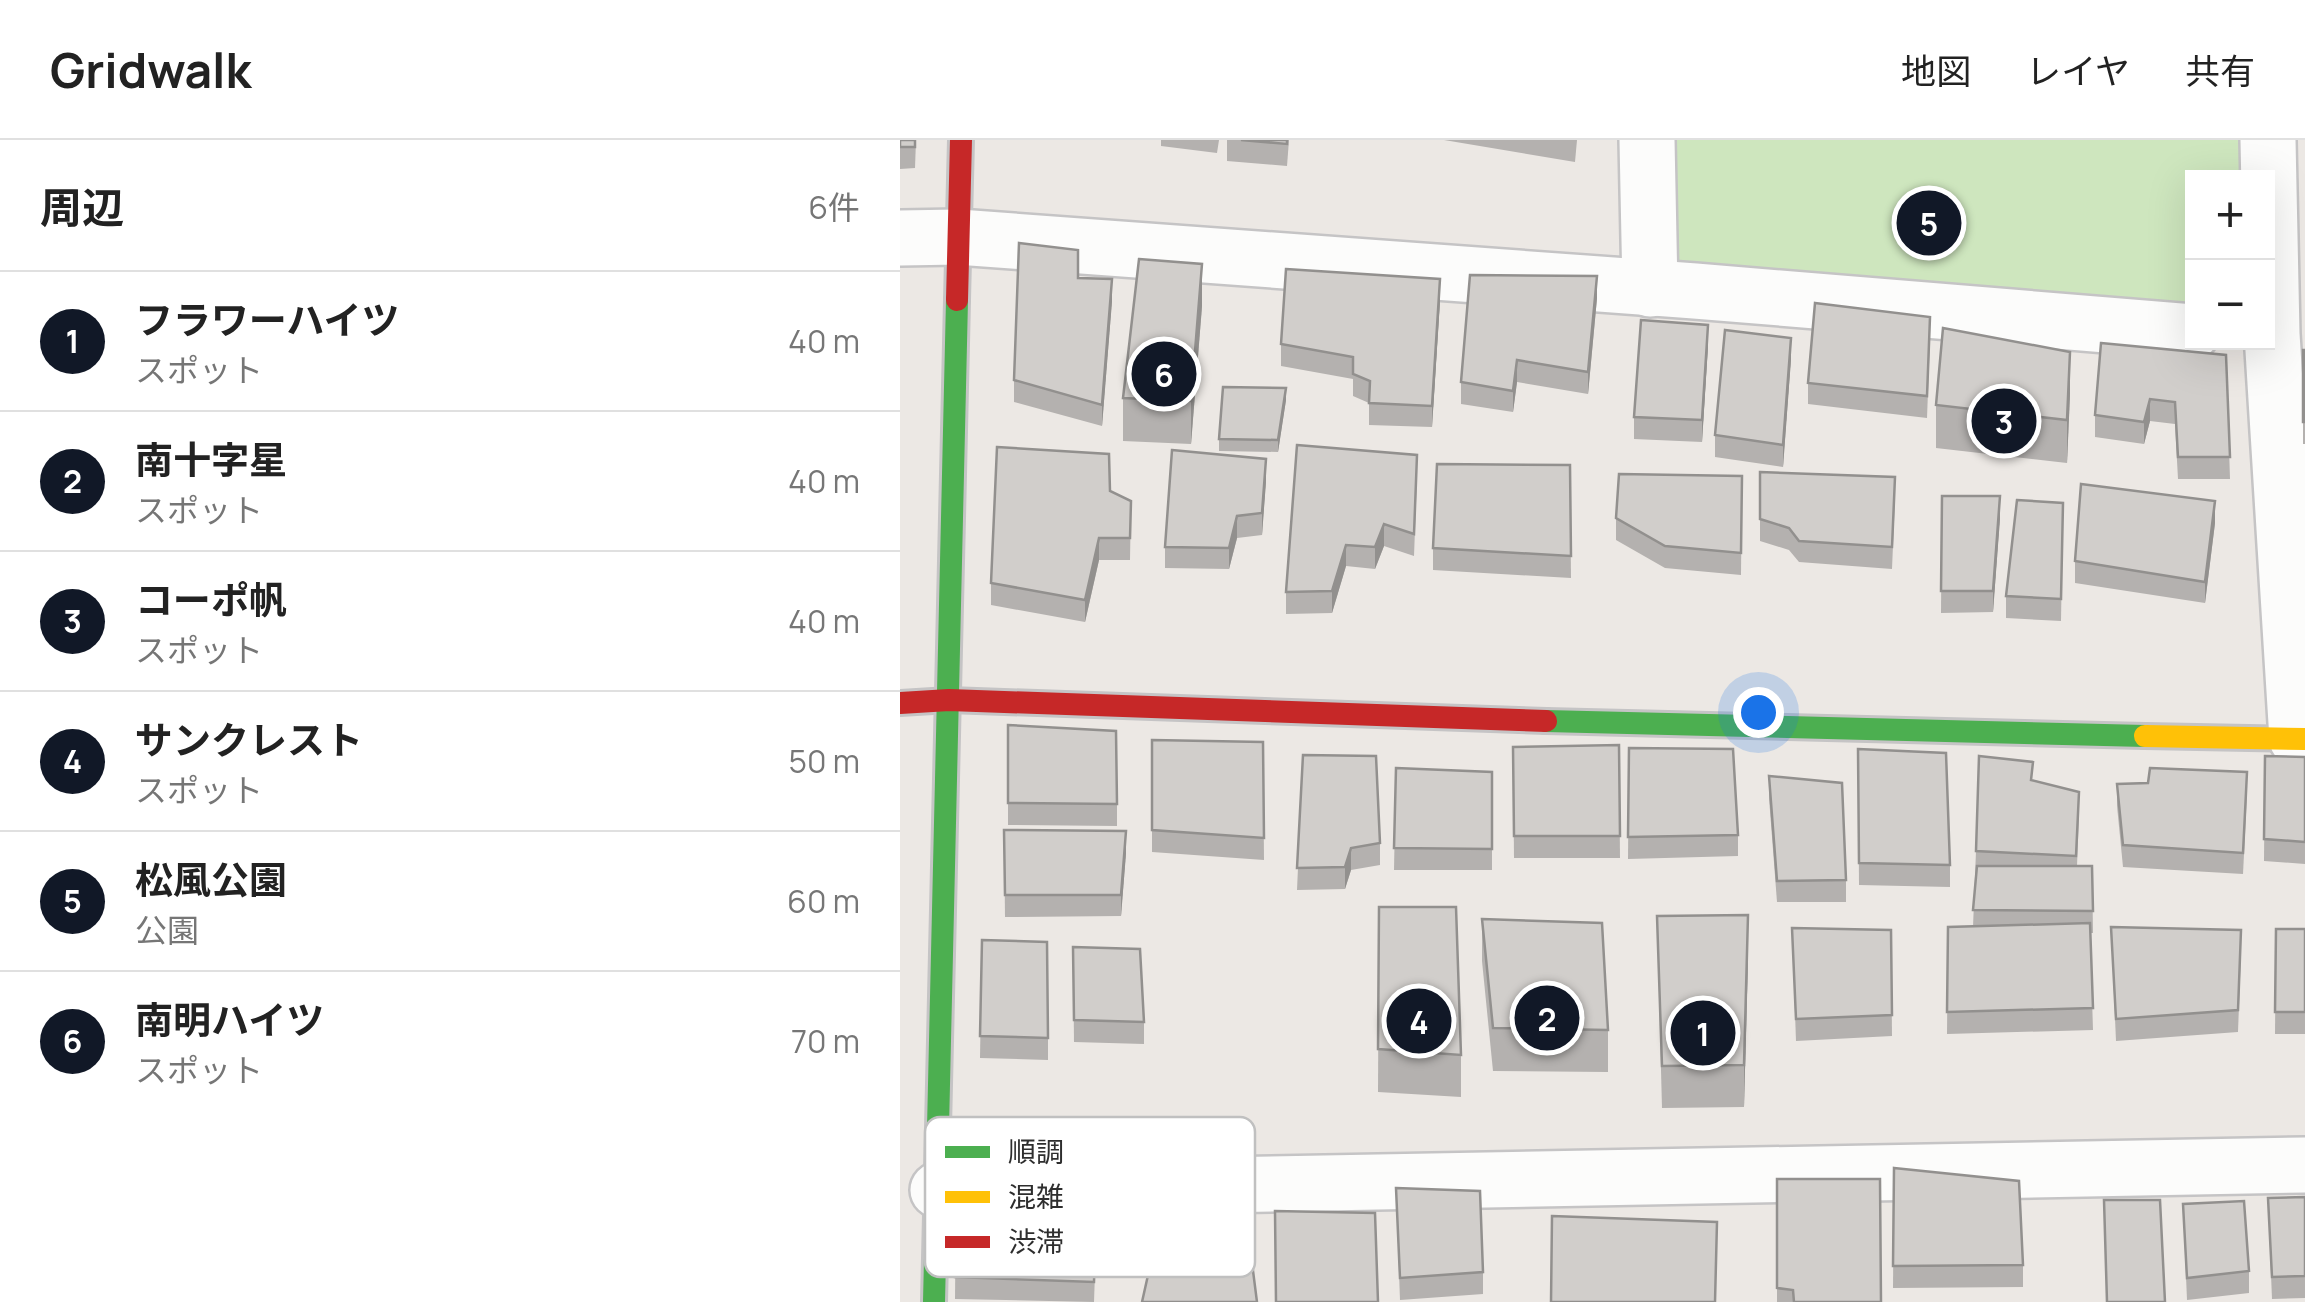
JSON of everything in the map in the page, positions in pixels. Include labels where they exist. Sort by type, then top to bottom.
[{"type":"street","points":[[940,1117],[961,140]]},
{"type":"street","points":[[1647,140],[1650,288]]},
{"type":"street","points":[[900,703],[949,700],[1676,725],[2301,739],[2282,333],[2268,140]]},
{"type":"street","points":[[900,238],[958,237],[2185,331]]},
{"type":"street","points":[[1255,1184],[2305,1165]]},
{"type":"street","points":[[934,1302],[935,1277]]},
{"type":"green space","points":[[1664,140],[2250,140],[2252,170],[2185,170],[2185,311],[1665,268]]},
{"type":"building","points":[[900,140],[915,140],[915,147],[900,147]]},
{"type":"building","points":[[1241,140],[1287,140],[1287,144]]},
{"type":"building","points":[[1019,243],[1078,250],[1078,278],[1112,279],[1102,405],[1014,380]]},
{"type":"building","points":[[1139,259],[1202,264],[1191,401],[1123,398]]},
{"type":"building","points":[[1286,269],[1440,279],[1432,406],[1369,403],[1370,381],[1353,374],[1353,357],[1281,344]]},
{"type":"building","points":[[1470,275],[1597,276],[1588,372],[1517,360],[1513,391],[1461,382]]},
{"type":"building","points":[[1815,303],[1930,317],[1927,396],[1808,383]]},
{"type":"building","points":[[1641,320],[1708,325],[1702,420],[1634,417]]},
{"type":"building","points":[[1943,328],[2070,352],[2067,420],[1936,405]]},
{"type":"building","points":[[1725,330],[1791,338],[1783,445],[1715,435]]},
{"type":"building","points":[[2101,343],[2226,355],[2230,457],[2178,457],[2175,402],[2150,399],[2144,422],[2095,415]]},
{"type":"building","points":[[2305,350],[2305,422],[2303,422]]},
{"type":"building","points":[[1223,387],[1286,388],[1278,440],[1219,439]]},
{"type":"building","points":[[1297,445],[1417,455],[1414,534],[1384,524],[1375,547],[1346,545],[1332,591],[1286,592]]},
{"type":"building","points":[[997,447],[1109,454],[1110,491],[1131,501],[1130,538],[1099,538],[1085,600],[991,583]]},
{"type":"building","points":[[1172,450],[1266,459],[1262,513],[1237,516],[1229,548],[1165,547]]},
{"type":"building","points":[[1437,464],[1570,465],[1571,556],[1433,548]]},
{"type":"building","points":[[1760,472],[1895,477],[1892,547],[1799,541],[1789,528],[1760,519]]},
{"type":"building","points":[[1619,474],[1742,476],[1741,553],[1665,546],[1616,518]]},
{"type":"building","points":[[2081,484],[2215,501],[2205,582],[2075,561]]},
{"type":"building","points":[[1942,496],[2000,496],[1993,591],[1941,591]]},
{"type":"building","points":[[2017,500],[2063,503],[2061,599],[2006,596]]},
{"type":"building","points":[[1008,725],[1116,731],[1117,804],[1008,803]]},
{"type":"building","points":[[1152,740],[1263,742],[1264,838],[1152,830]]},
{"type":"building","points":[[1619,745],[1620,836],[1514,836],[1513,747]]},
{"type":"building","points":[[1629,748],[1733,749],[1738,835],[1628,837]]},
{"type":"building","points":[[1858,749],[1946,753],[1950,865],[1859,863]]},
{"type":"building","points":[[1303,755],[1376,756],[1380,843],[1351,848],[1345,867],[1297,868]]},
{"type":"building","points":[[1979,756],[2033,762],[2031,780],[2079,792],[2076,856],[1976,851]]},
{"type":"building","points":[[2265,756],[2305,757],[2305,842],[2264,839]]},
{"type":"building","points":[[1396,768],[1492,772],[1492,849],[1394,848]]},
{"type":"building","points":[[2150,768],[2247,772],[2243,853],[2123,845],[2117,784],[2148,783]]},
{"type":"building","points":[[1769,776],[1842,783],[1846,880],[1777,881]]},
{"type":"building","points":[[1004,830],[1126,831],[1121,895],[1005,895]]},
{"type":"building","points":[[1977,866],[2092,866],[2093,911],[1973,910]]},
{"type":"building","points":[[1379,907],[1456,907],[1461,1055],[1378,1049]]},
{"type":"building","points":[[1748,915],[1744,1065],[1662,1066],[1657,916]]},
{"type":"building","points":[[1482,919],[1602,923],[1608,1030],[1493,1028]]},
{"type":"building","points":[[2090,923],[2093,1008],[1947,1012],[1948,927]]},
{"type":"building","points":[[2111,927],[2241,930],[2238,1010],[2116,1019]]},
{"type":"building","points":[[1792,928],[1891,930],[1892,1015],[1796,1019]]},
{"type":"building","points":[[2276,929],[2305,929],[2305,1012],[2275,1012]]},
{"type":"building","points":[[982,940],[1047,942],[1048,1038],[980,1036]]},
{"type":"building","points":[[1073,947],[1140,949],[1144,1022],[1074,1020]]},
{"type":"building","points":[[1894,1168],[2019,1181],[2023,1265],[1893,1266]]},
{"type":"building","points":[[1777,1179],[1880,1179],[1881,1302],[1794,1302],[1793,1290],[1777,1288]]},
{"type":"building","points":[[1396,1188],[1480,1191],[1483,1272],[1400,1278]]},
{"type":"building","points":[[2305,1197],[2305,1276],[2272,1277],[2268,1198]]},
{"type":"building","points":[[2104,1200],[2160,1200],[2165,1302],[2107,1302]]},
{"type":"building","points":[[2244,1201],[2249,1271],[2187,1278],[2183,1204]]},
{"type":"building","points":[[1275,1211],[1375,1213],[1378,1302],[1276,1302]]},
{"type":"building","points":[[1552,1216],[1717,1222],[1715,1302],[1551,1302]]},
{"type":"building","points":[[955,1277],[1094,1277],[1094,1282]]},
{"type":"building","points":[[1148,1277],[1254,1277],[1257,1302],[1142,1302]]},
{"type":"traffic: fast","points":[[938,1117],[957,300]]},
{"type":"traffic: fast","points":[[1546,721],[2145,736]]},
{"type":"traffic: fast","points":[[934,1302],[935,1277]]},
{"type":"traffic: slow","points":[[2145,736],[2305,739]]},
{"type":"traffic: jam","points":[[957,300],[961,140]]},
{"type":"traffic: jam","points":[[900,703],[949,700],[1546,721]]},
{"type":"place","name":"松風公園","points":[[1929,223]]},
{"type":"place","name":"南明ハイツ","points":[[1164,374]]},
{"type":"place","name":"コーポ帆","points":[[2004,421]]},
{"type":"place","name":"南十字星","points":[[1547,1018]]},
{"type":"place","name":"サンクレスト","points":[[1419,1021]]},
{"type":"place","name":"フラワーハイツ","points":[[1703,1033]]}]
